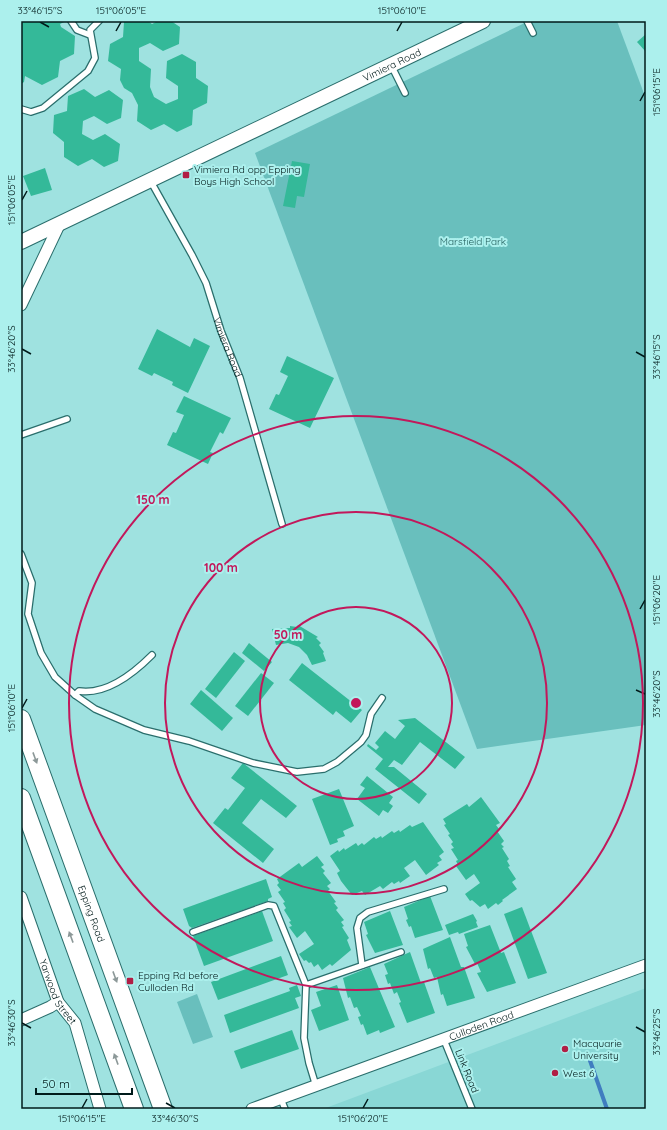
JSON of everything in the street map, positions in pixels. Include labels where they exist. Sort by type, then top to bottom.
[{"type":"main road","name":"Epping Road","points":[[21,719],[162,1109]]},
{"type":"main road","points":[[21,798],[134,1109]]},
{"type":"street","name":"Vimiera Road","points":[[21,242],[483,21]]},
{"type":"street","points":[[21,305],[60,223]]},
{"type":"street","name":"Yarwood Street","points":[[21,896],[58,1002],[75,1023],[100,1109]]},
{"type":"street","name":"Culloden Road","points":[[252,1109],[283,1104],[316,1086],[646,965]]},
{"type":"street","points":[[21,1020],[58,1002]]},
{"type":"lane","points":[[71,21],[77,30],[90,35]]},
{"type":"lane","points":[[21,110],[31,112],[43,108],[88,71],[95,58],[95,50],[90,35],[90,30],[99,21]]},
{"type":"lane","points":[[527,21],[533,33]]},
{"type":"lane","points":[[391,65],[405,93]]},
{"type":"lane","name":"Vimiera Road","points":[[150,180],[192,255],[206,284],[221,331],[240,378],[282,524]]},
{"type":"lane","points":[[21,435],[67,419]]},
{"type":"lane","points":[[21,554],[32,583],[28,614],[41,653],[56,677],[75,695],[95,709],[144,730],[189,741],[252,764],[297,772],[324,769],[337,762],[361,742],[366,735],[371,714],[382,698]]},
{"type":"lane","points":[[75,695],[79,691],[88,692],[122,679],[136,671],[152,656]]},
{"type":"lane","points":[[362,965],[357,928],[360,918],[368,912],[444,889]]},
{"type":"lane","points":[[193,932],[268,905],[274,906],[306,985],[304,1038],[309,1063],[316,1086]]},
{"type":"lane","points":[[306,985],[401,952]]},
{"type":"lane","name":"Link Road","points":[[444,1040],[472,1109]]},
{"type":"shaded area","name":"Macquarie University","points":[[646,988],[646,1109],[323,1109]]},
{"type":"green space","name":"Marsfield Park","points":[[529,21],[617,21],[646,99],[646,725],[477,749],[255,153]]},
{"type":"green space","points":[[197,994],[213,1037],[193,1044],[177,1002]]},
{"type":"building","points":[[21,21],[66,21],[60,24],[61,27],[75,36],[74,54],[60,61],[58,77],[42,85],[25,76],[24,82],[21,84]]},
{"type":"building","points":[[148,21],[152,24],[158,21],[171,21],[180,27],[179,44],[163,51],[150,43],[139,48],[139,61],[151,69],[150,87],[154,97],[166,104],[178,99],[178,86],[166,78],[167,61],[182,54],[196,62],[196,78],[208,86],[207,103],[193,110],[192,125],[177,132],[164,124],[151,130],[137,121],[138,105],[132,93],[124,88],[120,80],[121,69],[108,61],[110,44],[123,37],[124,22]]},
{"type":"building","points":[[646,34],[646,52],[637,42]]},
{"type":"building","points":[[84,89],[95,97],[109,90],[123,100],[121,118],[107,124],[94,116],[83,121],[82,134],[93,140],[105,134],[120,144],[118,161],[104,167],[92,159],[78,166],[64,157],[64,142],[53,133],[54,115],[67,111],[68,96]]},
{"type":"building","points":[[292,161],[310,164],[304,197],[297,196],[295,208],[283,206]]},
{"type":"building","points":[[45,168],[52,190],[31,196],[23,176]]},
{"type":"building","points":[[157,329],[190,347],[194,338],[210,346],[188,393],[172,385],[173,382],[154,373],[152,376],[138,369]]},
{"type":"building","points":[[287,356],[334,378],[310,428],[269,409],[276,394],[279,395],[288,376],[280,372]]},
{"type":"building","points":[[184,396],[231,418],[223,434],[220,432],[210,452],[213,453],[208,464],[167,445],[173,432],[176,433],[184,415],[176,412]]},
{"type":"building","points":[[298,625],[318,637],[316,638],[321,643],[319,645],[324,652],[326,661],[312,665],[307,655],[299,647],[288,643],[276,645],[272,629],[290,628],[290,626],[297,627]]},
{"type":"building","points":[[249,643],[272,662],[264,671],[242,653]]},
{"type":"building","points":[[234,652],[245,661],[216,698],[205,689]]},
{"type":"building","points":[[302,663],[362,710],[351,723],[336,711],[333,715],[289,680]]},
{"type":"building","points":[[261,673],[274,683],[248,716],[235,706]]},
{"type":"building","points":[[201,690],[233,718],[222,731],[190,704]]},
{"type":"building","points":[[415,718],[465,757],[455,769],[420,742],[402,765],[394,760],[388,767],[394,767],[427,794],[419,804],[375,769],[383,759],[367,746],[368,744],[376,750],[379,747],[375,743],[385,731],[395,739],[405,726],[398,720]]},
{"type":"building","points":[[243,763],[297,806],[286,818],[261,799],[242,823],[274,849],[263,863],[213,823],[225,808],[228,810],[245,788],[231,778]]},
{"type":"building","points":[[367,776],[393,797],[389,803],[393,806],[388,813],[383,810],[379,816],[357,799],[365,788],[360,785]]},
{"type":"building","points":[[339,789],[354,826],[343,831],[345,836],[337,839],[338,842],[330,845],[312,799]]},
{"type":"building","points":[[481,797],[500,823],[496,825],[499,829],[497,831],[504,841],[501,844],[504,847],[502,848],[509,859],[507,861],[510,866],[508,867],[516,879],[512,882],[517,889],[502,900],[503,901],[498,905],[496,903],[488,909],[485,904],[480,907],[472,900],[470,901],[465,894],[480,883],[474,874],[466,880],[456,866],[458,865],[456,861],[458,860],[451,849],[454,848],[451,844],[453,842],[448,835],[450,834],[444,825],[446,824],[443,819],[467,804],[469,807]]},
{"type":"building","points":[[423,822],[444,852],[439,856],[442,860],[437,863],[439,865],[426,875],[415,860],[404,868],[410,876],[400,883],[399,881],[394,884],[392,882],[383,889],[380,886],[365,895],[362,891],[352,895],[341,881],[337,873],[340,871],[330,856],[338,850],[339,852],[344,848],[345,850],[356,843],[358,846],[362,843],[364,845],[374,837],[376,839],[381,836],[382,838],[392,831],[394,833],[399,830],[400,832],[410,825],[412,827]]},
{"type":"building","points":[[317,856],[324,865],[321,867],[325,871],[323,873],[331,883],[327,886],[330,889],[328,891],[336,902],[334,903],[338,908],[336,910],[344,920],[341,922],[344,926],[342,927],[349,938],[347,940],[351,950],[332,966],[330,964],[322,970],[318,964],[314,967],[311,962],[309,963],[306,960],[304,961],[299,954],[314,944],[305,931],[297,938],[289,927],[292,926],[289,922],[291,921],[284,910],[286,908],[283,903],[285,902],[278,892],[281,890],[277,885],[279,883],[277,879],[299,863],[302,867]]},
{"type":"building","points":[[266,879],[272,897],[268,899],[268,901],[192,928],[189,926],[183,909]]},
{"type":"building","points":[[430,896],[443,930],[415,938],[411,926],[409,927],[406,920],[408,919],[404,907]]},
{"type":"building","points":[[522,907],[547,973],[528,979],[504,914]]},
{"type":"building","points":[[262,911],[273,941],[204,966],[193,936]]},
{"type":"building","points":[[390,911],[403,945],[375,953],[366,935],[368,934],[364,922]]},
{"type":"building","points":[[473,914],[477,921],[478,927],[459,934],[458,932],[449,935],[445,925]]},
{"type":"building","points":[[490,925],[501,953],[504,952],[516,983],[487,992],[477,973],[481,972],[477,963],[475,964],[466,947],[468,946],[464,934]]},
{"type":"building","points":[[450,937],[461,967],[464,967],[475,998],[447,1006],[443,994],[441,995],[437,977],[434,978],[430,968],[428,969],[423,949]]},
{"type":"building","points":[[410,952],[421,983],[424,982],[435,1013],[407,1023],[399,1003],[401,1002],[397,992],[394,994],[390,983],[388,984],[385,975],[388,974],[384,964]]},
{"type":"building","points":[[281,956],[288,975],[218,1000],[211,982]]},
{"type":"building","points":[[370,967],[395,1027],[380,1033],[379,1030],[367,1035],[363,1024],[361,1025],[358,1017],[361,1016],[357,1007],[354,1008],[350,997],[348,998],[343,978]]},
{"type":"building","points":[[297,985],[301,996],[295,998],[299,1008],[230,1033],[224,1015],[290,991],[289,988]]},
{"type":"building","points":[[337,985],[349,1020],[319,1031],[311,1010],[321,1006],[316,992]]},
{"type":"building","points":[[292,1030],[299,1049],[241,1069],[234,1051]]},
{"type":"waterway","points":[[588,1055],[607,1109]]},
{"type":"place","name":"Vimiera Rd opp Epping Boys High School","points":[[186,175]]},
{"type":"place","name":"Epping Rd before Culloden Rd","points":[[130,981]]},
{"type":"place","name":"Macquarie University","points":[[565,1049]]},
{"type":"place","name":"West 6","points":[[555,1073]]}]
